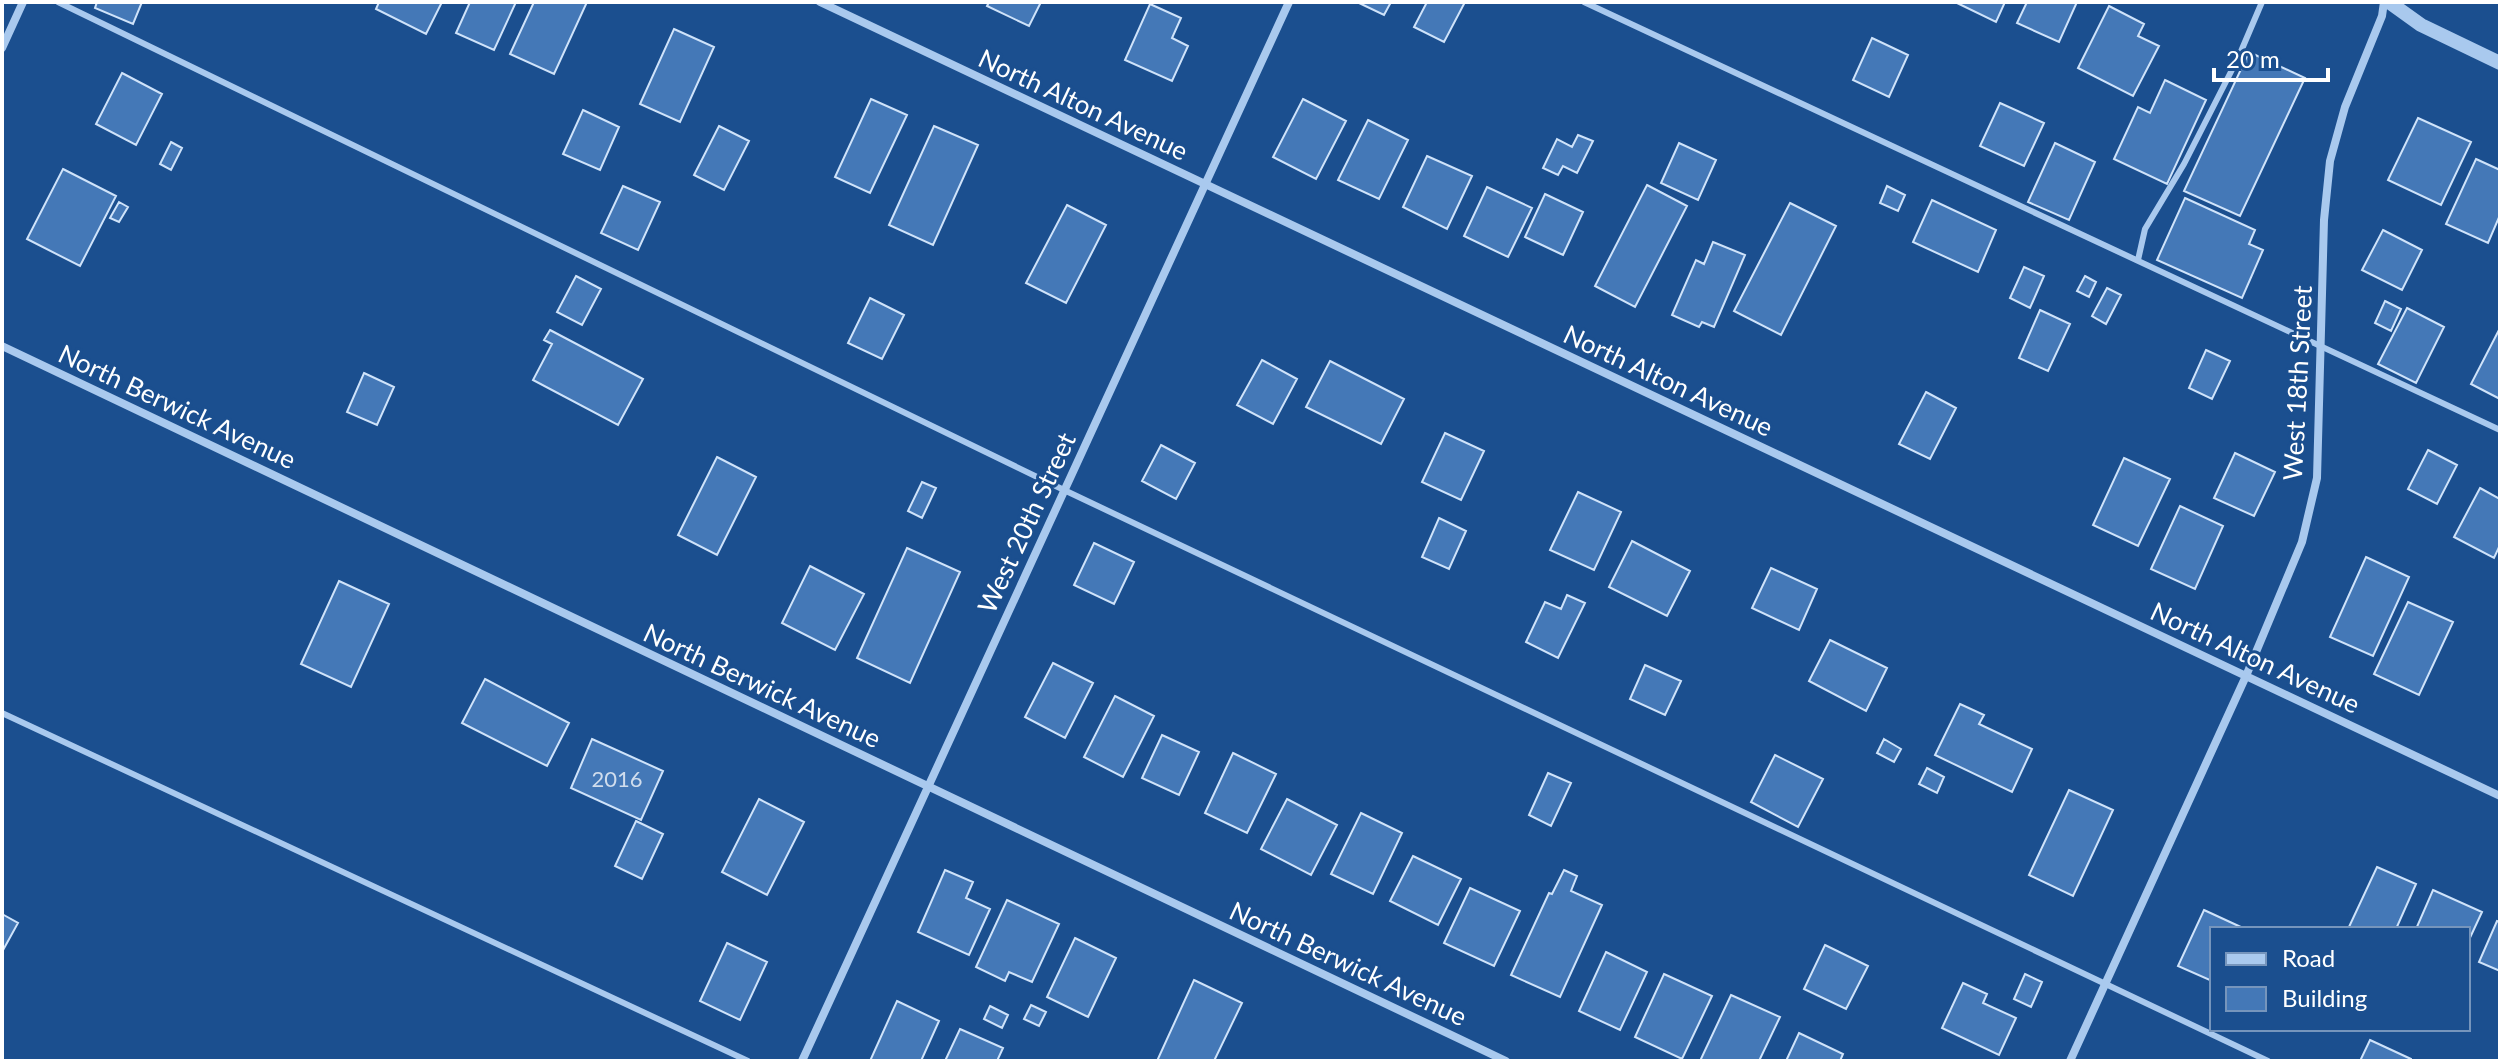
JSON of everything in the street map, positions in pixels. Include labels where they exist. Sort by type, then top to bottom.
[{"type":"street","points":[[2,48],[23,2]]},
{"type":"street","name":"North Alton Avenue","points":[[820,2],[2500,796]]},
{"type":"street","name":"West 20th Street","points":[[802,1061],[1289,2]]},
{"type":"street","points":[[2387,2],[2421,25],[2500,63]]},
{"type":"street","name":"West 18th Street","points":[[2070,1061],[2246,676],[2294,565],[2311,509],[2317,478],[2324,220],[2330,161],[2345,107],[2387,2]]},
{"type":"street","name":"North Berwick Avenue","points":[[2,346],[1506,1061]]},
{"type":"lane","points":[[58,2],[1064,490],[2268,1061]]},
{"type":"lane","points":[[1584,2],[2500,430]]},
{"type":"lane","points":[[2138,260],[2145,229],[2184,164],[2239,56],[2262,2]]},
{"type":"lane","points":[[2,713],[748,1061]]},
{"type":"building","points":[[97,2],[142,2],[133,24],[95,8]]},
{"type":"building","points":[[379,2],[442,2],[426,34],[376,9]]},
{"type":"building","points":[[470,2],[516,2],[494,50],[456,33]]},
{"type":"building","points":[[534,2],[587,2],[554,74],[510,54]]},
{"type":"building","points":[[989,2],[1041,2],[1029,26],[987,6]]},
{"type":"building","points":[[1357,2],[1391,2],[1384,15]]},
{"type":"building","points":[[1427,2],[1465,2],[1444,42],[1414,27]]},
{"type":"building","points":[[1955,2],[2005,2],[1996,22]]},
{"type":"building","points":[[2027,2],[2077,2],[2059,42],[2017,23]]},
{"type":"building","points":[[1150,4],[1181,18],[1172,38],[1188,46],[1172,81],[1125,60]]},
{"type":"building","points":[[2109,6],[2144,24],[2138,36],[2159,46],[2133,96],[2078,68]]},
{"type":"building","points":[[674,29],[714,47],[680,122],[640,104]]},
{"type":"building","points":[[1872,38],[1908,55],[1889,97],[1853,80]]},
{"type":"building","points":[[2249,52],[2305,78],[2240,216],[2184,191]]},
{"type":"building","points":[[122,73],[162,94],[136,145],[96,124]]},
{"type":"building","points":[[2165,80],[2206,100],[2167,184],[2114,159],[2138,107],[2150,113]]},
{"type":"building","points":[[871,99],[907,115],[870,193],[835,177]]},
{"type":"building","points":[[1303,99],[1346,121],[1316,179],[1273,157]]},
{"type":"building","points":[[2000,103],[2044,123],[2024,166],[1980,146]]},
{"type":"building","points":[[583,110],[619,127],[600,170],[563,154]]},
{"type":"building","points":[[2418,118],[2471,142],[2441,205],[2388,180]]},
{"type":"building","points":[[1368,120],[1408,140],[1379,199],[1338,180]]},
{"type":"building","points":[[719,126],[749,141],[724,190],[694,175]]},
{"type":"building","points":[[934,126],[978,145],[933,245],[889,225]]},
{"type":"building","points":[[1578,135],[1593,141],[1577,173],[1563,166],[1558,175],[1543,168],[1557,139],[1572,147]]},
{"type":"building","points":[[171,142],[182,148],[171,170],[160,164]]},
{"type":"building","points":[[1679,143],[1716,160],[1698,200],[1661,183]]},
{"type":"building","points":[[2055,143],[2095,162],[2069,220],[2028,202]]},
{"type":"building","points":[[1427,156],[1472,176],[1447,229],[1403,207]]},
{"type":"building","points":[[2476,159],[2500,170],[2500,215],[2488,243],[2446,224]]},
{"type":"building","points":[[63,169],[116,196],[80,266],[27,239]]},
{"type":"building","points":[[1647,185],[1687,206],[1635,307],[1595,286]]},
{"type":"building","points":[[623,186],[660,202],[638,250],[601,233]]},
{"type":"building","points":[[1887,186],[1905,195],[1898,211],[1880,203]]},
{"type":"building","points":[[1487,187],[1532,208],[1508,257],[1464,236]]},
{"type":"building","points":[[1545,194],[1583,212],[1563,255],[1525,237]]},
{"type":"building","points":[[2185,198],[2255,230],[2249,244],[2263,250],[2242,298],[2157,260]]},
{"type":"building","points":[[1932,200],[1996,230],[1978,272],[1913,242]]},
{"type":"building","points":[[119,202],[128,207],[119,222],[110,218]]},
{"type":"building","points":[[1790,203],[1836,226],[1781,335],[1734,311]]},
{"type":"building","points":[[1067,205],[1106,225],[1066,303],[1026,283]]},
{"type":"building","points":[[2383,230],[2422,250],[2402,290],[2362,270]]},
{"type":"building","points":[[1713,242],[1745,255],[1714,327],[1702,322],[1699,327],[1672,315],[1696,260],[1704,264]]},
{"type":"building","points":[[2024,267],[2044,276],[2030,308],[2010,298]]},
{"type":"building","points":[[576,276],[601,289],[582,325],[557,312]]},
{"type":"building","points":[[2085,276],[2096,282],[2089,297],[2077,291]]},
{"type":"building","points":[[2107,288],[2121,295],[2106,324],[2092,316]]},
{"type":"building","points":[[870,298],[904,315],[882,359],[848,343]]},
{"type":"building","points":[[2385,301],[2401,309],[2391,331],[2375,323]]},
{"type":"building","points":[[2407,308],[2444,327],[2416,383],[2378,364]]},
{"type":"building","points":[[2040,310],[2070,324],[2048,371],[2019,358]]},
{"type":"building","points":[[2500,328],[2500,399],[2471,384]]},
{"type":"building","points":[[550,330],[643,379],[618,425],[533,380],[552,344],[544,340]]},
{"type":"building","points":[[2206,350],[2230,361],[2212,399],[2189,388]]},
{"type":"building","points":[[1262,360],[1297,379],[1273,424],[1237,405]]},
{"type":"building","points":[[1330,361],[1404,399],[1381,444],[1306,407]]},
{"type":"building","points":[[364,373],[394,387],[377,425],[347,412]]},
{"type":"building","points":[[1926,392],[1956,408],[1930,459],[1899,444]]},
{"type":"building","points":[[1445,433],[1484,451],[1461,500],[1422,482]]},
{"type":"building","points":[[1161,445],[1195,463],[1176,499],[1142,481]]},
{"type":"building","points":[[2428,450],[2457,465],[2437,504],[2408,489]]},
{"type":"building","points":[[2235,453],[2275,472],[2254,516],[2214,498]]},
{"type":"building","points":[[717,457],[756,477],[717,555],[678,535]]},
{"type":"building","points":[[2124,458],[2170,479],[2138,546],[2093,525]]},
{"type":"building","points":[[922,482],[936,488],[922,518],[908,511]]},
{"type":"building","points":[[2480,488],[2500,499],[2500,545],[2494,558],[2454,537]]},
{"type":"building","points":[[1578,492],[1621,512],[1594,570],[1550,550]]},
{"type":"building","points":[[2180,506],[2223,526],[2195,589],[2151,569]]},
{"type":"building","points":[[1439,518],[1466,531],[1449,569],[1422,557]]},
{"type":"building","points":[[1632,541],[1690,571],[1667,616],[1609,587]]},
{"type":"building","points":[[1094,543],[1134,562],[1114,604],[1074,585]]},
{"type":"building","points":[[907,548],[960,572],[910,683],[857,658]]},
{"type":"building","points":[[2366,557],[2409,577],[2373,656],[2330,637]]},
{"type":"building","points":[[810,566],[864,594],[835,650],[782,623]]},
{"type":"building","points":[[1771,568],[1817,589],[1799,630],[1752,608]]},
{"type":"building","points":[[339,581],[389,604],[351,687],[301,664]]},
{"type":"building","points":[[1567,595],[1585,603],[1558,658],[1526,642],[1545,602],[1561,609]]},
{"type":"building","points":[[2408,602],[2453,622],[2419,695],[2374,674]]},
{"type":"building","points":[[1830,640],[1887,668],[1866,711],[1809,681]]},
{"type":"building","points":[[1053,663],[1093,683],[1065,738],[1025,717]]},
{"type":"building","points":[[1645,665],[1681,681],[1665,715],[1630,699]]},
{"type":"building","points":[[485,679],[569,723],[547,766],[462,723]]},
{"type":"building","points":[[1115,696],[1154,716],[1123,777],[1084,757]]},
{"type":"building","points":[[1960,704],[1984,715],[1979,724],[2032,749],[2012,792],[1935,755]]},
{"type":"building","points":[[1162,735],[1199,752],[1179,795],[1142,778]]},
{"type":"building","points":[[592,739],[663,771],[641,820],[571,788]]},
{"type":"building","points":[[1884,739],[1901,749],[1894,762],[1877,753]]},
{"type":"building","points":[[1233,753],[1276,774],[1247,833],[1205,813]]},
{"type":"building","points":[[1775,755],[1823,779],[1798,827],[1751,802]]},
{"type":"building","points":[[1927,768],[1944,777],[1937,793],[1919,784]]},
{"type":"building","points":[[1548,773],[1571,783],[1551,826],[1529,815]]},
{"type":"building","points":[[2069,790],[2113,810],[2073,896],[2029,875]]},
{"type":"building","points":[[759,799],[804,822],[767,895],[722,872]]},
{"type":"building","points":[[1287,799],[1337,825],[1311,875],[1261,849]]},
{"type":"building","points":[[1361,813],[1402,833],[1373,894],[1331,874]]},
{"type":"building","points":[[636,821],[663,834],[642,879],[615,866]]},
{"type":"building","points":[[1413,856],[1461,879],[1438,925],[1390,901]]},
{"type":"building","points":[[2377,867],[2416,884],[2397,927],[2349,927]]},
{"type":"building","points":[[945,870],[973,882],[966,898],[990,909],[969,955],[918,932]]},
{"type":"building","points":[[1564,870],[1577,876],[1571,891],[1602,905],[1560,997],[1511,975],[1549,893],[1552,894]]},
{"type":"building","points":[[1470,888],[1520,911],[1494,966],[1444,943]]},
{"type":"building","points":[[2433,890],[2482,912],[2470,938],[2470,927],[2417,927]]},
{"type":"building","points":[[1007,900],[1059,924],[1032,982],[1009,972],[1005,981],[976,967]]},
{"type":"building","points":[[2204,910],[2241,927],[2210,927],[2210,980],[2178,966]]},
{"type":"building","points":[[2,914],[18,923],[2,952]]},
{"type":"building","points":[[2497,921],[2500,922],[2500,971],[2479,962]]},
{"type":"building","points":[[1075,938],[1116,958],[1088,1017],[1047,997]]},
{"type":"building","points":[[727,943],[767,962],[740,1020],[700,1001]]},
{"type":"building","points":[[1825,945],[1868,966],[1846,1009],[1804,989]]},
{"type":"building","points":[[1606,952],[1647,972],[1620,1030],[1579,1011]]},
{"type":"building","points":[[1664,974],[1712,996],[1682,1059],[1635,1037]]},
{"type":"building","points":[[2025,974],[2042,982],[2031,1007],[2014,999]]},
{"type":"building","points":[[1194,980],[1242,1003],[1214,1061],[1157,1061]]},
{"type":"building","points":[[1963,983],[1987,994],[1983,1003],[2016,1018],[1999,1055],[1942,1028]]},
{"type":"building","points":[[1731,995],[1780,1017],[1759,1061],[1700,1061]]},
{"type":"building","points":[[897,1001],[939,1021],[921,1061],[870,1061]]},
{"type":"building","points":[[1031,1005],[1046,1012],[1039,1026],[1024,1019]]},
{"type":"building","points":[[990,1006],[1008,1015],[1002,1028],[984,1019]]},
{"type":"building","points":[[960,1029],[1003,1048],[997,1061],[945,1061]]},
{"type":"building","points":[[1799,1033],[1843,1054],[1840,1061],[1786,1061]]},
{"type":"building","points":[[2370,1040],[2411,1059],[2411,1061],[2360,1061]]}]
